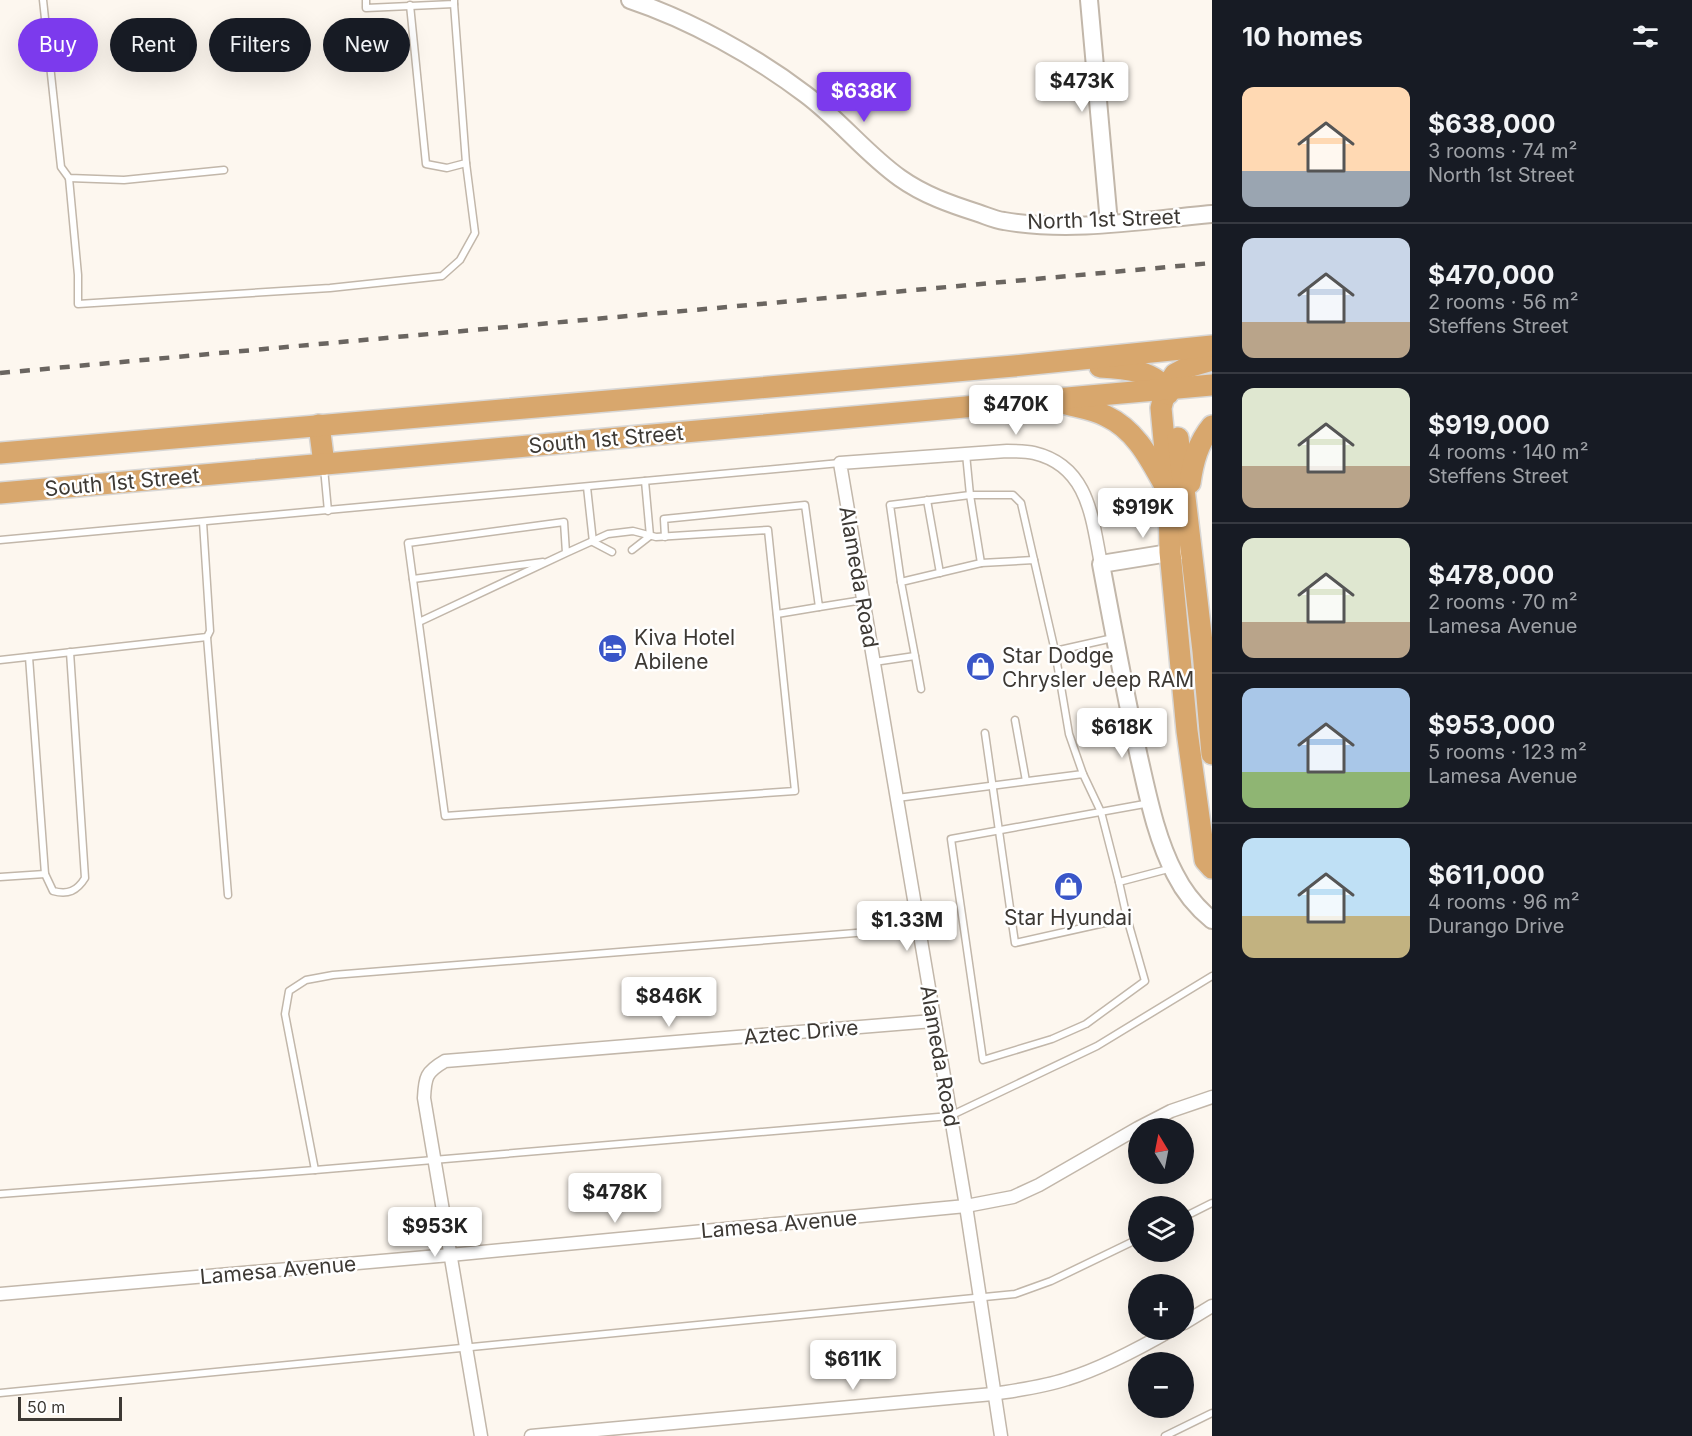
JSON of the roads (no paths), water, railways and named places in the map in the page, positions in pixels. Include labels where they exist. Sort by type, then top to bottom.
[{"type":"highway","name":"South 1st Street","points":[[0,453],[1014,366],[1212,346]]},
{"type":"highway","points":[[1212,360],[1188,367],[1175,374],[1166,388],[1161,408],[1168,493],[1203,651],[1212,754]]},
{"type":"highway","points":[[1014,366],[1119,368],[1139,372],[1166,388],[1175,409],[1186,516]]},
{"type":"highway","name":"South 1st Street","points":[[0,493],[1212,385]]},
{"type":"highway","points":[[1050,400],[1107,416],[1128,432],[1143,447],[1168,493]]},
{"type":"highway","points":[[319,425],[324,464]]},
{"type":"highway","points":[[1212,426],[1206,433],[1193,460],[1180,551],[1187,731],[1206,860],[1212,868]]},
{"type":"main road","name":"North 1st Street","points":[[630,0],[655,9],[724,43],[806,94],[900,178],[937,200],[1002,221],[1047,226],[1109,223],[1212,213]]},
{"type":"main road","points":[[1089,0],[1109,223]]},
{"type":"main road","points":[[1180,551],[1101,564],[1130,717],[1161,842],[1172,868],[1197,907],[1212,920]]},
{"type":"street","points":[[840,463],[1007,451],[1034,453],[1058,462],[1077,480],[1086,497],[1101,564]]},
{"type":"street","name":"Alameda Road","points":[[840,463],[966,1206],[1001,1436]]},
{"type":"street","name":"Aztec Drive","points":[[434,1159],[424,1098],[425,1078],[434,1067],[445,1061],[933,1021]]},
{"type":"street","name":"Lamesa Avenue","points":[[0,1294],[450,1255],[966,1206],[1013,1197],[1077,1165],[1171,1111],[1212,1097]]},
{"type":"street","points":[[434,1159],[481,1436]]},
{"type":"street","points":[[1194,1317],[1212,1305]]},
{"type":"street","points":[[531,1436],[993,1394],[1067,1379],[1112,1361],[1152,1340]]},
{"type":"lane","points":[[43,0],[61,167],[69,178],[78,275],[78,304],[330,288],[442,276],[460,260],[475,233],[465,163],[454,2],[366,8],[366,0]]},
{"type":"lane","points":[[410,5],[426,164],[447,168],[465,163]]},
{"type":"lane","points":[[69,178],[124,180],[224,170]]},
{"type":"lane","points":[[966,454],[981,564]]},
{"type":"lane","points":[[0,540],[840,463]]},
{"type":"lane","points":[[324,464],[328,511]]},
{"type":"lane","points":[[645,482],[650,536]]},
{"type":"lane","points":[[587,487],[592,542]]},
{"type":"lane","points":[[921,689],[890,505],[970,495],[1013,495],[1021,502],[1055,651],[1069,734],[1083,774],[1101,812],[1144,981],[1086,1024],[1052,1039],[983,1060],[951,839],[999,831],[1101,812],[1150,803]]},
{"type":"lane","points":[[927,500],[940,573]]},
{"type":"lane","points":[[665,537],[664,519],[805,505],[819,607]]},
{"type":"lane","points":[[203,522],[210,630],[207,637],[228,895]]},
{"type":"lane","points":[[419,622],[608,534],[633,531],[665,537],[768,530],[795,791],[445,816],[408,543],[564,522],[566,553]]},
{"type":"lane","points":[[632,550],[650,536]]},
{"type":"lane","points":[[592,542],[612,552]]},
{"type":"lane","points":[[902,582],[981,564],[1034,560]]},
{"type":"lane","points":[[413,579],[549,561]]},
{"type":"lane","points":[[777,614],[863,600]]},
{"type":"lane","points":[[0,660],[207,637]]},
{"type":"lane","points":[[1055,651],[1115,637]]},
{"type":"lane","points":[[29,657],[45,873],[53,891],[61,893],[74,891],[80,887],[85,878],[70,652]]},
{"type":"lane","points":[[874,662],[915,656]]},
{"type":"lane","points":[[1015,720],[1026,781]]},
{"type":"lane","points":[[985,733],[1015,942],[1127,918]]},
{"type":"lane","points":[[897,798],[1083,774]]},
{"type":"lane","points":[[1119,882],[1172,868]]},
{"type":"lane","points":[[0,877],[45,873]]},
{"type":"lane","points":[[315,1170],[285,1014],[289,991],[306,980],[333,975],[918,928]]},
{"type":"lane","points":[[0,1194],[315,1170],[950,1116],[1097,1046],[1212,976]]},
{"type":"lane","points":[[1194,1212],[1212,1203]]},
{"type":"lane","points":[[0,1393],[979,1299],[1015,1294],[1051,1281],[1128,1244]]},
{"type":"lane","points":[[1165,1436],[1212,1413]]},
{"type":"railway","points":[[0,373],[1212,263]]},
{"type":"place","name":"Kiva Hotel Abilene","points":[[613,649]]},
{"type":"place","name":"Star Dodge Chrysler Jeep RAM","points":[[981,667]]},
{"type":"place","name":"Star Hyundai","points":[[1068,886]]}]
